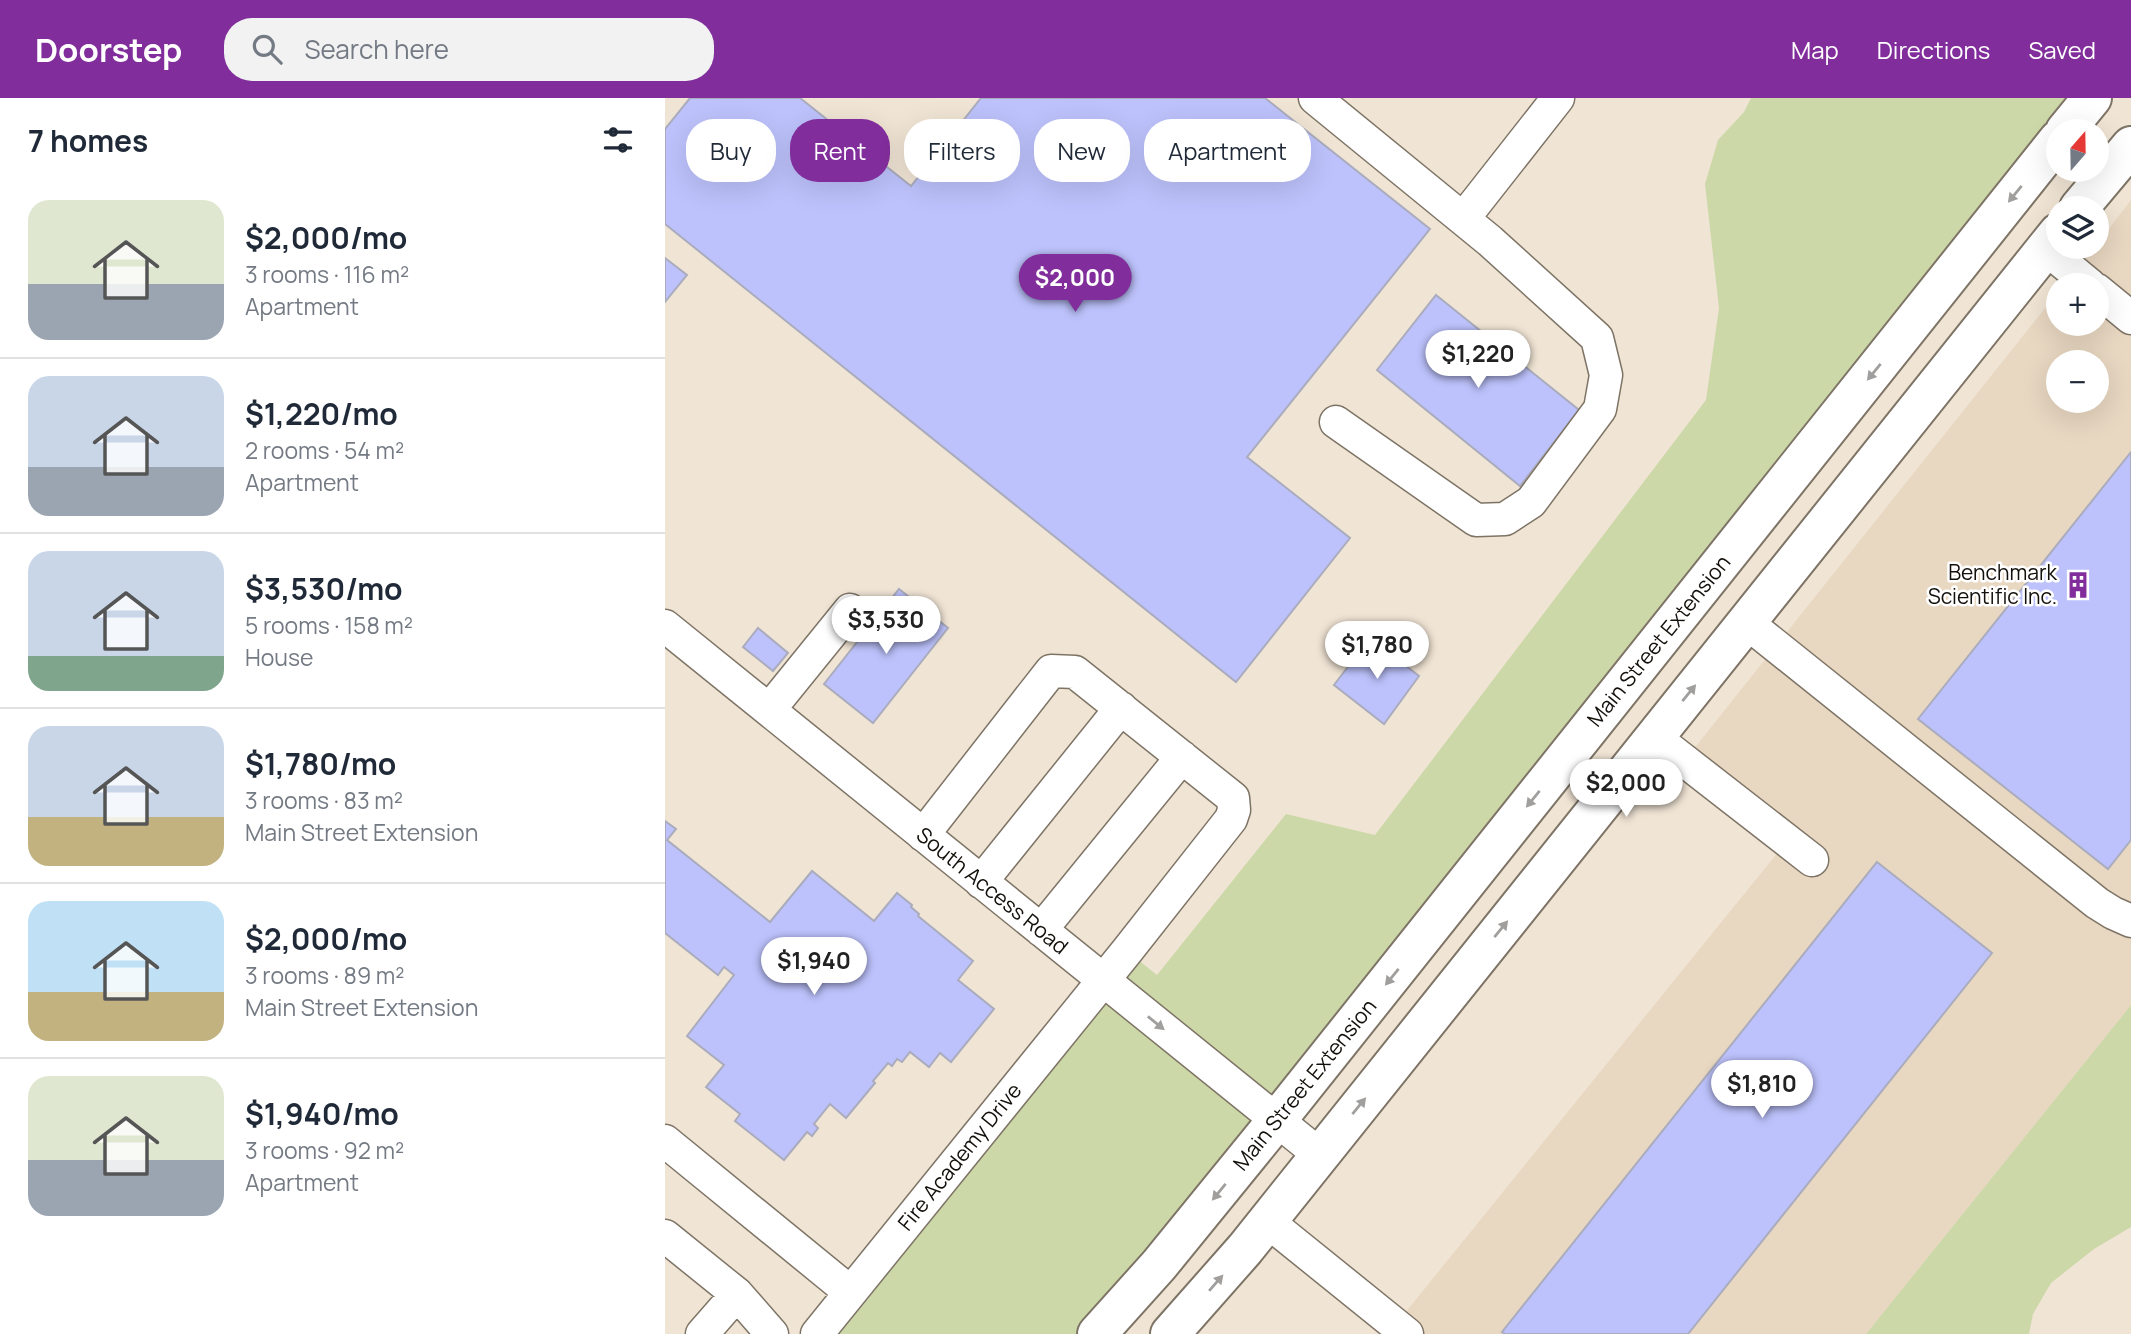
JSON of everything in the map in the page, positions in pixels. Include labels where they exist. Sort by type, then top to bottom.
[{"type":"main road","points":[[2075,119],[2092,98]]},
{"type":"main road","points":[[2089,196],[2131,146]]},
{"type":"main road","name":"Main Street Extension","points":[[1097,1334],[1159,1265],[1277,1120],[2046,155]]},
{"type":"main road","points":[[1170,1334],[1267,1221],[2046,248]]},
{"type":"lane","points":[[1315,98],[1463,219],[1597,338],[1606,375],[1600,409],[1531,502],[1505,519],[1476,520],[1336,422]]},
{"type":"lane","points":[[1463,219],[1558,98]]},
{"type":"lane","points":[[2068,259],[2080,273]]},
{"type":"lane","points":[[2109,300],[2131,318]]},
{"type":"lane","points":[[769,710],[850,610]]},
{"type":"lane","points":[[1746,622],[2098,903],[2131,922]]},
{"type":"lane","name":"South Access Road","points":[[665,626],[1320,1155]]},
{"type":"lane","points":[[923,835],[1051,671],[1075,672],[1182,757],[1041,930]]},
{"type":"lane","points":[[981,882],[1121,708]]},
{"type":"lane","points":[[1654,737],[1812,860]]},
{"type":"lane","name":"Fire Academy Drive","points":[[817,1334],[1231,819],[1234,810],[1233,798],[1182,757]]},
{"type":"lane","points":[[665,1141],[850,1292]]},
{"type":"lane","points":[[1267,1221],[1407,1334]]},
{"type":"lane","points":[[667,1242],[737,1294],[772,1334]]},
{"type":"lane","points":[[702,1334],[737,1294]]},
{"type":"shaded area","points":[[2131,200],[2131,1005],[1866,1334],[1388,1334],[1787,841],[1685,760],[2046,307],[2046,336],[2109,336],[2109,273],[2073,273],[2084,259],[2109,259],[2109,228]]},
{"type":"green space","points":[[1751,98],[2092,98],[2075,119],[2046,119],[2046,155],[1097,1334],[817,1334],[1127,951],[1157,975],[1286,814],[1375,835],[1706,400],[1719,308],[1705,184],[1718,140],[1744,112]]},
{"type":"green space","points":[[2131,1005],[2131,1227],[2094,1249],[2051,1283],[2033,1314],[2029,1334],[1866,1334]]},
{"type":"building","points":[[690,98],[800,98],[826,119],[790,119],[790,182],[890,182],[890,169],[911,186],[914,182],[1020,182],[1020,119],[964,119],[981,98],[1265,98],[1291,119],[1144,119],[1144,182],[1311,182],[1311,135],[1430,229],[1247,457],[1350,538],[1236,682],[665,224],[665,129]]},
{"type":"building","points":[[665,258],[687,275],[665,302]]},
{"type":"building","points":[[1436,295],[1579,410],[1520,486],[1377,370]]},
{"type":"building","name":"Benchmark Scientific Inc.","points":[[2131,452],[2131,840],[2108,869],[1918,719]]},
{"type":"building","points":[[899,589],[948,628],[873,723],[824,684]]},
{"type":"building","points":[[758,628],[788,653],[773,671],[743,647]]},
{"type":"building","points":[[1370,638],[1419,676],[1384,724],[1334,685]]},
{"type":"building","points":[[665,821],[676,829],[667,840],[770,922],[812,871],[874,921],[897,893],[912,905],[918,916],[973,961],[958,980],[994,1009],[951,1062],[940,1053],[929,1067],[910,1052],[902,1062],[897,1059],[892,1066],[888,1063],[846,1118],[830,1104],[814,1124],[818,1128],[812,1136],[807,1132],[784,1160],[735,1121],[740,1114],[706,1087],[724,1065],[687,1036],[734,975],[724,967],[718,975],[665,933]]},
{"type":"building","points":[[1877,862],[1992,953],[1688,1334],[1502,1332]]},
{"type":"place","name":"Benchmark Scientific Inc.","points":[[2078,585]]}]
